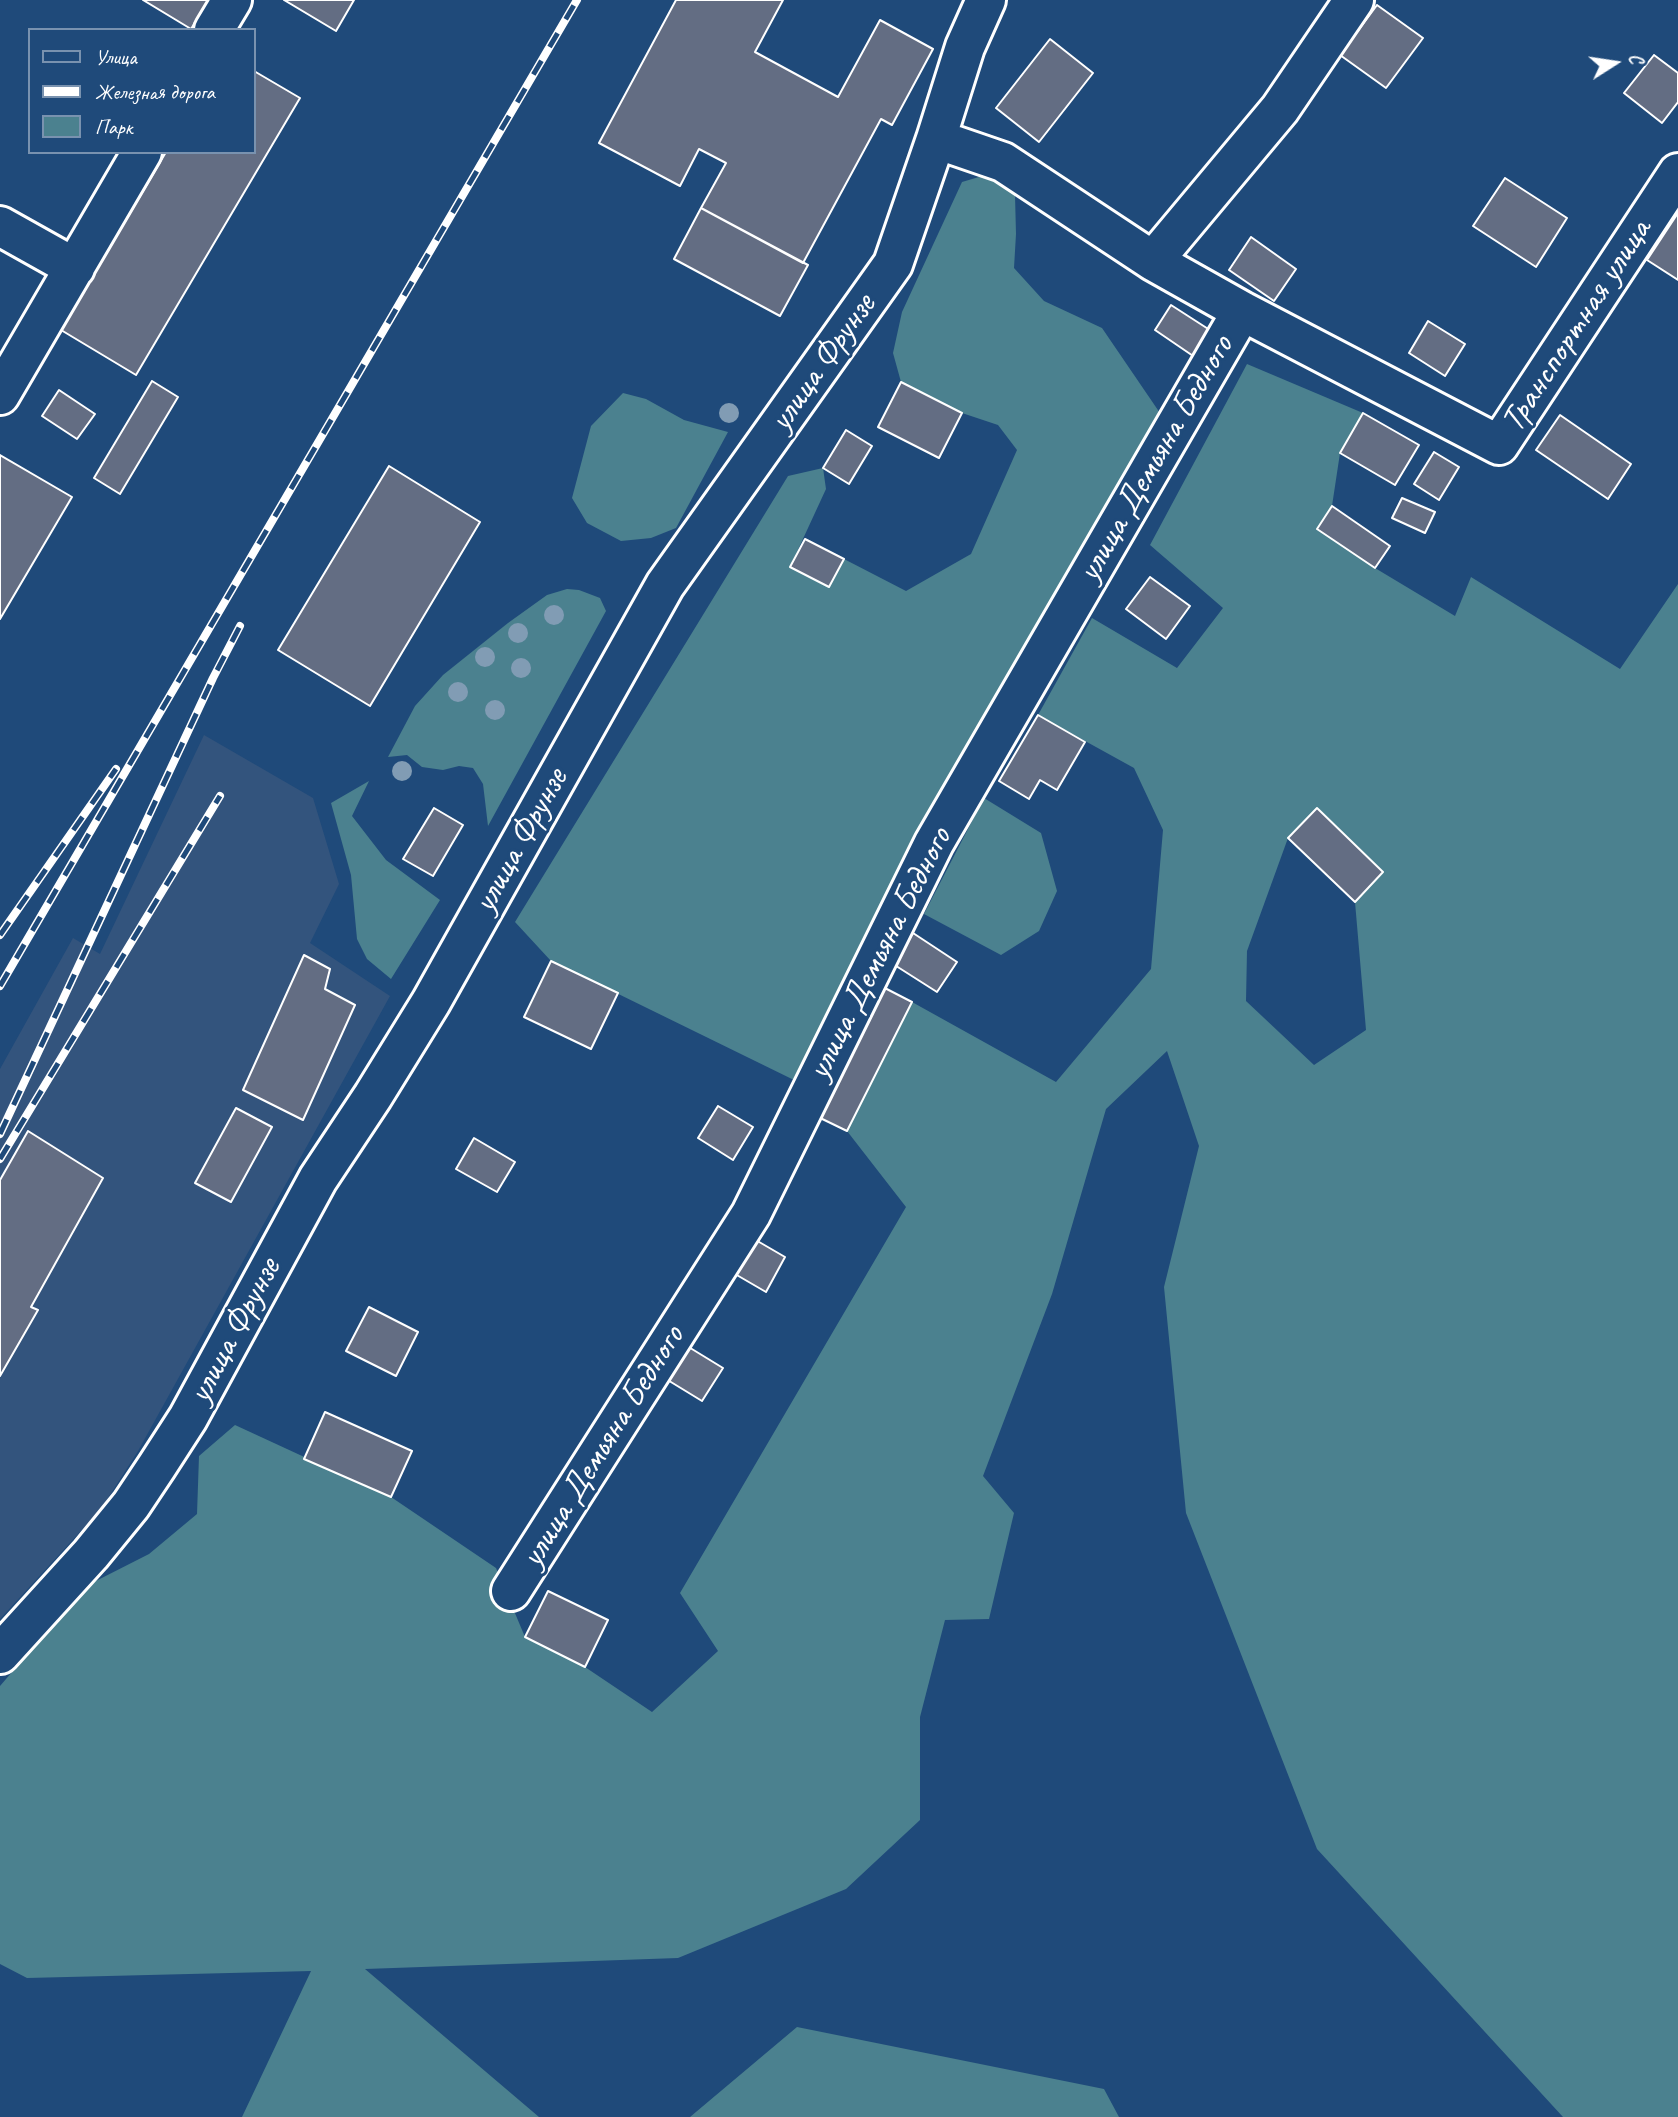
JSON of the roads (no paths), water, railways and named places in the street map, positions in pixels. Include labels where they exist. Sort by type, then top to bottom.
[{"type":"street","points":[[215,28],[232,0]]},
{"type":"street","name":"улица Фрунзе","points":[[0,1654],[91,1554],[131,1505],[188,1418],[318,1179],[431,1002],[664,584],[893,264],[965,47],[986,0]]},
{"type":"street","points":[[1153,261],[1280,109],[1354,0]]},
{"type":"street","name":"улица Демьяна Бедного","points":[[936,139],[1003,162],[1153,261],[1242,312],[1499,445]]},
{"type":"street","points":[[0,395],[141,154]]},
{"type":"street","name":"Транспортная улица","points":[[1499,445],[1678,173]]},
{"type":"street","points":[[0,226],[75,268]]},
{"type":"street","name":"улица Демьяна Бедного","points":[[511,1591],[751,1214],[934,843],[1242,312]]},
{"type":"railway","points":[[0,986],[577,0]]},
{"type":"railway","points":[[0,1134],[213,678],[240,626]]},
{"type":"railway","points":[[0,935],[116,769]]},
{"type":"railway","points":[[0,1159],[220,796]]}]
